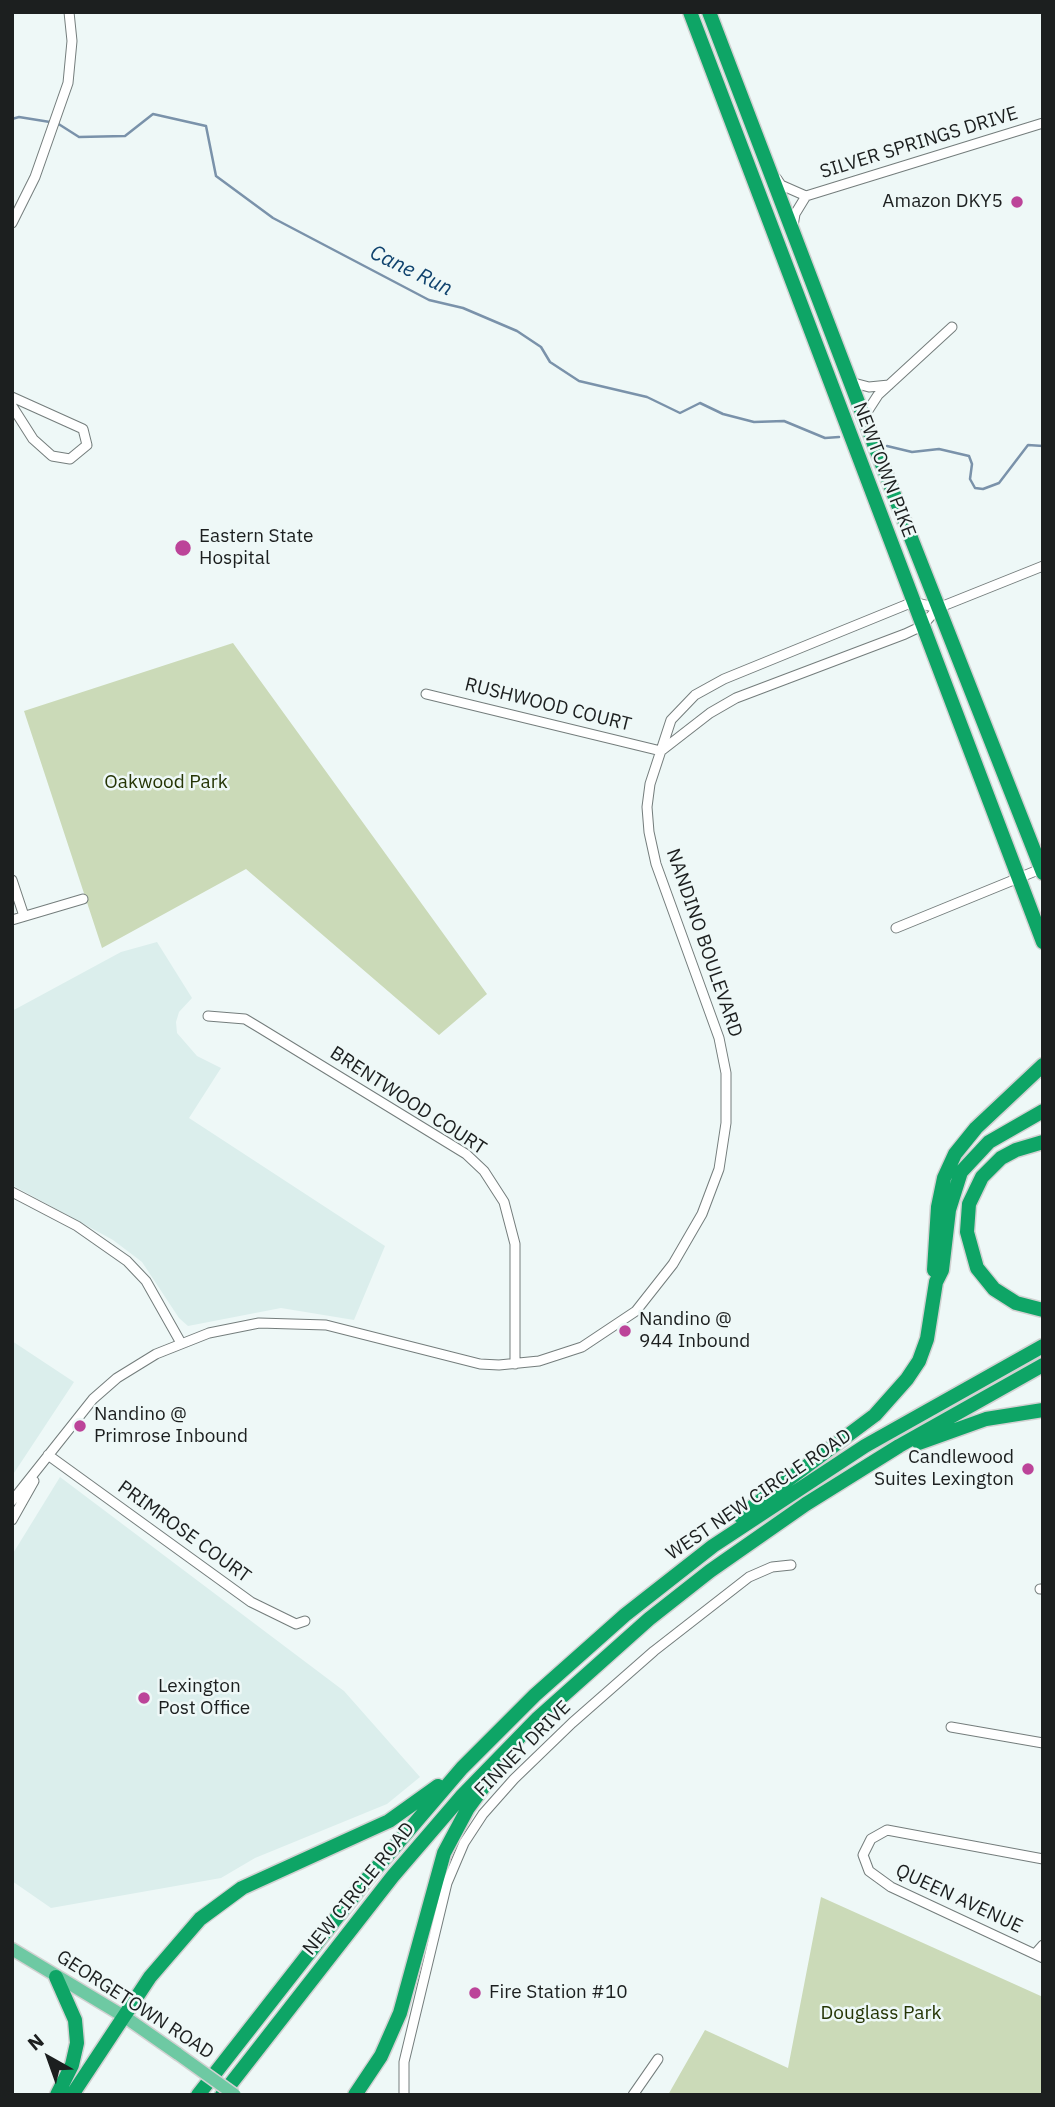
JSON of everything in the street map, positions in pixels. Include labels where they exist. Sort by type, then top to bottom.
[{"type":"highway","name":"NEWTOWN PIKE","points":[[690,12],[1016,878],[1043,942]]},
{"type":"highway","name":"NEWTOWN PIKE","points":[[709,12],[866,426],[1042,870]]},
{"type":"highway","points":[[731,120],[742,125],[755,152],[768,165]]},
{"type":"highway","points":[[1036,924],[1043,951]]},
{"type":"highway","points":[[936,1282],[933,1267],[938,1207],[944,1178],[955,1154],[976,1128],[1043,1065]]},
{"type":"highway","points":[[713,1546],[730,1524],[834,1447],[891,1399],[919,1361],[927,1339],[936,1282],[942,1270],[949,1210],[961,1172],[989,1142],[1043,1111]]},
{"type":"highway","points":[[1043,1142],[1016,1150],[1001,1158],[982,1177],[970,1204],[967,1232],[977,1268],[995,1289],[1016,1303],[1043,1310]]},
{"type":"highway","name":"WEST NEW CIRCLE ROAD","points":[[461,1768],[499,1728],[584,1651],[713,1546],[865,1446],[1043,1346]]},
{"type":"highway","name":"WEST NEW CIRCLE ROAD","points":[[538,1718],[649,1619],[710,1571],[866,1465],[1043,1365]]},
{"type":"highway","points":[[866,1465],[986,1419],[1043,1410]]},
{"type":"highway","points":[[355,2095],[381,2056],[400,2013],[438,1871],[453,1835],[476,1795],[538,1718]]},
{"type":"highway","name":"NEW CIRCLE ROAD","points":[[222,2095],[421,1842],[538,1718]]},
{"type":"highway","points":[[72,2095],[177,1943],[227,1897],[260,1878],[389,1821],[461,1768]]},
{"type":"highway","name":"NEW CIRCLE ROAD","points":[[198,2095],[367,1879],[461,1768]]},
{"type":"highway","points":[[56,1977],[75,2020],[77,2043],[72,2065],[57,2095]]},
{"type":"main road","name":"GEORGETOWN ROAD","points":[[12,1949],[125,2017],[235,2095]]},
{"type":"street","points":[[12,223],[39,164],[68,83],[72,41],[69,12]]},
{"type":"street","name":"SILVER SPRINGS DRIVE","points":[[768,165],[781,185],[806,196],[1043,123]]},
{"type":"street","name":"SILVER SPRINGS DRIVE","points":[[795,237],[795,214],[806,196]]},
{"type":"street","points":[[866,426],[867,412],[889,385],[952,327]]},
{"type":"street","points":[[850,382],[869,387],[889,385]]},
{"type":"street","points":[[12,397],[83,429],[86,445],[70,459],[52,456],[33,439],[12,406]]},
{"type":"street","points":[[661,751],[710,713],[736,698],[922,626],[938,608],[1043,566]]},
{"type":"street","points":[[913,603],[938,608]]},
{"type":"street","name":"NANDINO BOULEVARD","points":[[12,1520],[15,1504],[73,1420],[117,1378],[181,1343],[236,1326],[303,1323],[348,1329],[480,1364],[515,1364],[539,1361],[582,1347],[636,1311],[679,1253],[702,1214],[719,1169],[726,1124],[726,1073],[719,1038],[656,864],[649,832],[647,807],[650,784],[675,714],[706,688],[913,603]]},
{"type":"street","name":"RUSHWOOD COURT","points":[[426,694],[661,751]]},
{"type":"street","points":[[896,928],[1016,878],[1042,870]]},
{"type":"street","points":[[12,880],[24,916]]},
{"type":"street","points":[[12,920],[83,899]]},
{"type":"street","name":"BRENTWOOD COURT","points":[[208,1016],[244,1019],[466,1154],[484,1171],[504,1202],[515,1244],[515,1364]]},
{"type":"street","points":[[12,1192],[77,1226],[127,1261],[160,1303],[181,1343]]},
{"type":"street","name":"PRIMROSE COURT","points":[[48,1455],[251,1602],[296,1624],[305,1621]]},
{"type":"street","name":"FINNEY DRIVE","points":[[404,2095],[404,2062],[447,1883],[464,1843],[483,1814],[514,1779],[572,1723],[654,1651],[749,1577],[772,1567],[791,1565]]},
{"type":"street","points":[[951,1727],[1043,1743]]},
{"type":"street","name":"QUEEN AVENUE","points":[[1039,1956],[891,1888],[875,1877],[865,1864],[866,1847],[878,1834],[902,1830],[1043,1859]]},
{"type":"street","points":[[1039,1956],[1043,1945]]},
{"type":"street","points":[[634,2095],[658,2059]]},
{"type":"shaded area","points":[[157,942],[192,998],[179,1012],[177,1033],[197,1056],[221,1068],[189,1118],[385,1246],[354,1320],[281,1308],[188,1326],[179,1318],[142,1262],[113,1240],[12,1185],[12,1011],[121,952]]},
{"type":"shaded area","points":[[12,1341],[74,1382],[12,1476]]},
{"type":"shaded area","points":[[60,1477],[344,1691],[420,1777],[387,1804],[255,1858],[221,1878],[51,1908],[12,1881],[12,1555]]},
{"type":"green space","name":"Oakwood Park","points":[[233,643],[487,994],[439,1035],[246,869],[102,948],[24,711]]},
{"type":"green space","name":"Douglass Park","points":[[821,1897],[1043,1997],[1043,2095],[668,2095],[705,2030],[788,2068]]},
{"type":"waterway","name":"Cane Run","points":[[57,123],[79,137],[125,136],[153,114],[206,126],[216,176],[273,218],[429,300],[463,308],[517,331],[541,347],[550,362],[579,381],[647,397],[680,413],[700,403],[723,414],[754,422],[784,421],[825,438],[839,437]]},
{"type":"waterway","name":"Cane Run","points":[[12,119],[19,117],[50,122]]},
{"type":"waterway","name":"Cane Run","points":[[887,446],[912,452],[939,449],[969,456],[972,464],[970,479],[975,488],[983,489],[999,483],[1028,445],[1043,446]]},
{"type":"place","name":"Amazon DKY5","points":[[1017,202]]},
{"type":"place","name":"Eastern State Hospital","points":[[183,548]]},
{"type":"place","name":"Nandino @ 944 Inbound","points":[[625,1331]]},
{"type":"place","name":"Nandino @ Primrose Inbound","points":[[80,1426]]},
{"type":"place","name":"Candlewood Suites Lexington","points":[[1028,1469]]},
{"type":"place","name":"Lexington Post Office","points":[[144,1698]]},
{"type":"place","name":"Fire Station #10","points":[[475,1993]]}]
